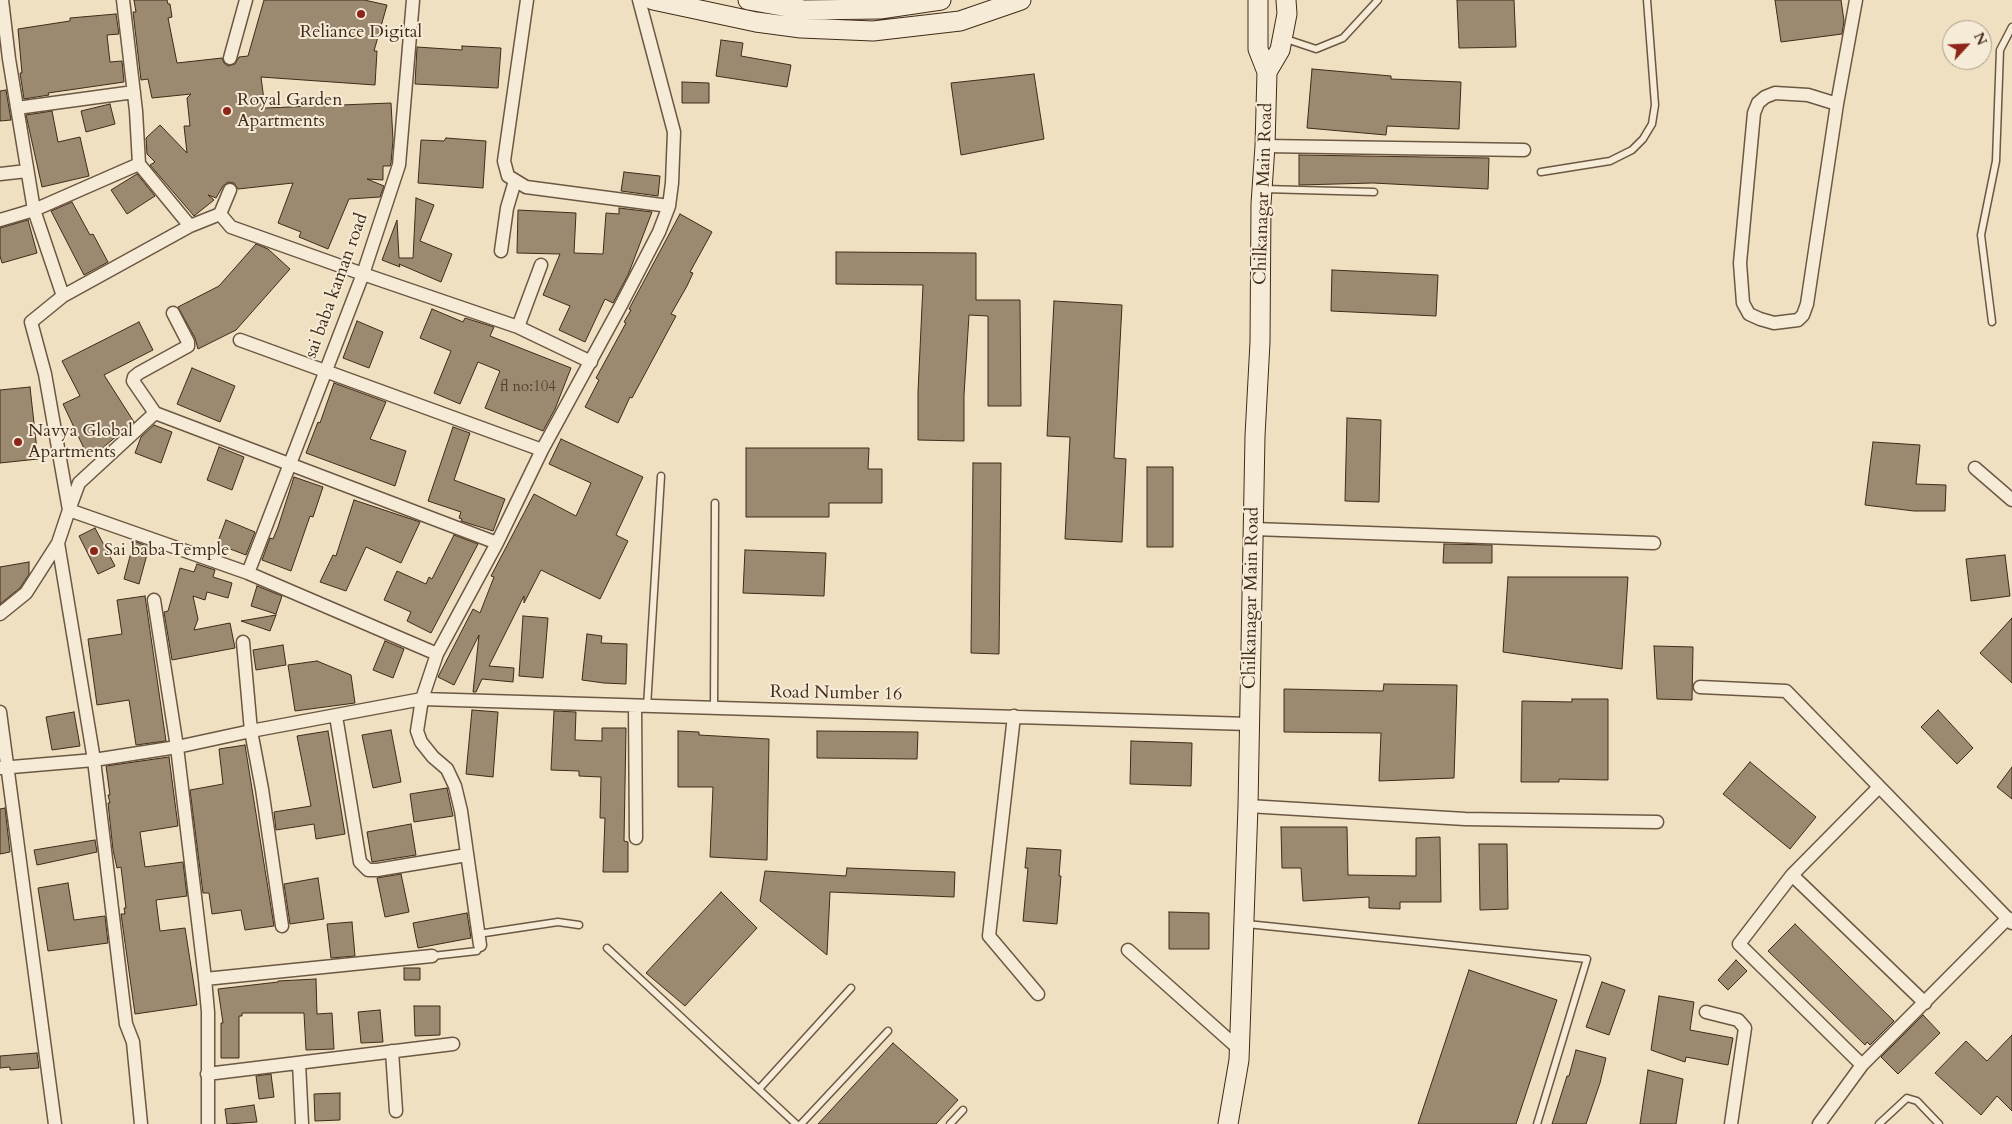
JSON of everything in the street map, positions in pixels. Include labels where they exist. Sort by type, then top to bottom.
[{"type":"main road","points":[[654,0],[756,22],[801,28],[872,31],[960,21],[1021,0]]},
{"type":"main road","points":[[748,0],[804,10],[825,5],[880,9],[941,0]]},
{"type":"main road","points":[[1258,0],[1258,49],[1267,72]]},
{"type":"main road","points":[[1267,72],[1280,50],[1290,5]]},
{"type":"main road","name":"Chilkanagar Main Road","points":[[1228,1124],[1239,1049],[1248,806],[1254,529],[1254,436],[1260,342],[1262,189],[1267,72]]},
{"type":"street","points":[[2,0],[5,59],[17,108],[34,210],[63,296]]},
{"type":"street","points":[[123,0],[134,92],[139,164],[190,226]]},
{"type":"street","points":[[230,58],[246,0]]},
{"type":"street","name":"sai baba kaman road","points":[[248,573],[324,371],[363,274],[399,164],[413,0]]},
{"type":"street","points":[[527,0],[504,161],[508,176],[526,188],[669,206]]},
{"type":"street","points":[[479,939],[461,811],[455,786],[448,769],[432,757],[421,742],[416,731],[422,699],[437,654],[497,543],[542,450],[592,362],[659,232],[669,206],[674,132],[639,0]]},
{"type":"street","points":[[1837,104],[1808,96],[1775,94],[1765,97],[1758,103],[1756,108],[1740,263],[1743,303],[1750,314],[1760,320],[1774,323],[1798,320],[1803,315],[1807,304],[1837,104],[1856,0]]},
{"type":"street","points":[[17,108],[134,92]]},
{"type":"street","points":[[1265,146],[1524,150]]},
{"type":"street","points":[[0,220],[34,210],[139,164]]},
{"type":"street","points":[[0,174],[27,171]]},
{"type":"street","points":[[501,251],[507,208],[515,181]]},
{"type":"street","points":[[69,510],[45,374],[31,322],[63,296],[190,226],[220,214],[230,190]]},
{"type":"street","points":[[220,214],[231,227],[518,327],[592,362]]},
{"type":"street","points":[[518,327],[541,264]]},
{"type":"street","points":[[173,313],[188,342],[188,346],[134,377],[134,381],[155,413],[289,462],[497,543]]},
{"type":"street","points":[[240,340],[542,450]]},
{"type":"street","points":[[0,614],[26,592],[58,543],[79,483],[155,413]]},
{"type":"street","points":[[1975,468],[2012,500]]},
{"type":"street","points":[[69,510],[248,573],[437,654]]},
{"type":"street","points":[[1254,529],[1654,543]]},
{"type":"street","points":[[58,543],[94,760],[126,1024],[133,1042],[141,1124]]},
{"type":"street","points":[[154,600],[177,748],[205,979],[208,1012],[208,1124]]},
{"type":"street","points":[[242,642],[251,731],[262,790],[282,926]]},
{"type":"street","points":[[1700,688],[1786,691],[2010,920],[1862,1065],[1819,1124]]},
{"type":"street","name":"Road Number 16","points":[[3,768],[94,760],[177,748],[251,731],[422,699],[1249,724]]},
{"type":"street","points":[[636,838],[641,707]]},
{"type":"street","points":[[0,712],[3,768],[48,1063],[55,1124]]},
{"type":"street","points":[[336,716],[360,862],[368,870],[377,870],[467,855]]},
{"type":"street","points":[[1014,716],[989,936],[1038,994]]},
{"type":"street","points":[[1862,1065],[1739,944],[1792,875],[1879,787]]},
{"type":"street","points":[[1248,806],[1465,819],[1657,822]]},
{"type":"street","points":[[1792,875],[1925,1003]]},
{"type":"street","points":[[1128,950],[1239,1049]]},
{"type":"street","points":[[205,979],[432,956]]},
{"type":"street","points":[[1706,1012],[1738,1020],[1745,1028],[1731,1124]]},
{"type":"street","points":[[208,1074],[453,1044]]},
{"type":"street","points":[[392,1051],[396,1111]]},
{"type":"street","points":[[299,1063],[302,1124]]},
{"type":"lane","points":[[1282,38],[1316,50],[1343,38],[1378,0]]},
{"type":"lane","points":[[1541,172],[1610,161],[1632,150],[1643,139],[1652,124],[1655,105],[1647,0]]},
{"type":"lane","points":[[1992,322],[1981,235],[1996,161],[2000,50],[2012,27]]},
{"type":"lane","points":[[1262,189],[1374,192]]},
{"type":"lane","points":[[641,707],[661,476]]},
{"type":"lane","points":[[714,709],[715,504]]},
{"type":"lane","points":[[432,956],[477,951],[479,939],[558,922],[580,925]]},
{"type":"lane","points":[[1243,924],[1587,959],[1537,1124]]},
{"type":"lane","points":[[607,948],[796,1124]]},
{"type":"lane","points":[[758,1089],[851,988]]},
{"type":"lane","points":[[802,1124],[888,1031]]},
{"type":"lane","points":[[1878,1124],[1906,1098],[1917,1101],[1939,1124]]},
{"type":"lane","points":[[950,1124],[963,1110]]},
{"type":"building","points":[[134,0],[167,0],[168,4],[170,4],[172,17],[168,18],[177,63],[222,58],[228,66],[235,64],[239,57],[248,56],[264,0],[364,0],[387,5],[374,51],[377,51],[375,85],[261,77],[265,108],[391,103],[393,140],[391,163],[390,166],[383,166],[383,180],[367,179],[384,186],[380,197],[349,199],[328,249],[299,237],[301,232],[278,223],[293,183],[238,189],[234,183],[228,182],[223,186],[216,198],[208,195],[214,200],[194,216],[150,165],[155,162],[147,154],[146,138],[160,125],[187,153],[184,126],[190,126],[187,98],[191,94],[152,98],[148,79],[141,80],[133,12],[136,12]]},
{"type":"building","points":[[1457,0],[1514,0],[1516,47],[1459,48]]},
{"type":"building","points":[[1775,0],[1841,0],[1844,21],[1842,34],[1781,42]]},
{"type":"building","points":[[116,14],[119,34],[107,35],[110,62],[122,61],[124,82],[48,93],[49,95],[24,99],[20,73],[22,73],[18,29],[70,21],[70,18]]},
{"type":"building","points":[[721,40],[743,43],[741,56],[791,65],[787,87],[716,76]]},
{"type":"building","points":[[462,46],[501,48],[498,88],[415,84],[417,47],[462,50]]},
{"type":"building","points":[[1312,69],[1391,76],[1391,79],[1461,82],[1459,129],[1387,126],[1386,135],[1307,128]]},
{"type":"building","points":[[1034,74],[1044,139],[961,155],[951,83]]},
{"type":"building","points":[[682,82],[709,83],[709,103],[682,103]]},
{"type":"building","points":[[6,90],[11,120],[0,121],[0,91]]},
{"type":"building","points":[[110,104],[115,124],[86,132],[81,111]]},
{"type":"building","points":[[52,111],[58,142],[80,137],[89,176],[42,187],[26,115]]},
{"type":"building","points":[[446,138],[486,141],[483,188],[418,183],[421,140],[444,141]]},
{"type":"building","points":[[1299,155],[1489,158],[1488,189],[1373,183],[1299,185]]},
{"type":"building","points":[[624,172],[660,176],[658,196],[621,191]]},
{"type":"building","points":[[137,174],[155,196],[127,214],[111,190]]},
{"type":"building","points":[[416,198],[434,205],[420,241],[452,254],[441,282],[399,264],[400,267],[382,260],[397,220],[399,258],[413,258]]},
{"type":"building","points":[[72,202],[90,235],[93,234],[108,262],[84,275],[51,211]]},
{"type":"building","points":[[619,208],[652,212],[628,275],[613,303],[605,299],[585,342],[559,330],[570,306],[543,295],[560,254],[517,253],[518,210],[576,213],[574,253],[603,254],[606,213],[619,214]]},
{"type":"building","points":[[680,214],[712,232],[690,272],[693,273],[687,286],[671,314],[676,316],[632,398],[630,397],[618,423],[585,407],[599,380],[596,378],[626,323],[624,322],[631,310],[629,309]]},
{"type":"building","points":[[28,220],[37,253],[2,263],[0,256],[0,228]]},
{"type":"building","points":[[256,244],[268,249],[290,269],[236,330],[198,349],[195,338],[178,307],[219,286]]},
{"type":"building","points":[[836,252],[976,253],[976,300],[1020,300],[1021,406],[988,406],[988,316],[969,315],[964,395],[964,441],[918,440],[918,392],[923,285],[836,284]]},
{"type":"building","points":[[1332,270],[1438,275],[1436,316],[1331,311]]},
{"type":"building","points":[[1054,301],[1122,305],[1114,458],[1126,459],[1122,542],[1065,539],[1070,437],[1047,436]]},
{"type":"building","points":[[432,309],[463,322],[465,318],[494,327],[490,336],[571,368],[555,409],[543,431],[485,408],[500,371],[478,362],[460,404],[434,393],[451,351],[420,338]]},
{"type":"building","points":[[357,321],[383,332],[369,368],[343,358]]},
{"type":"building","points":[[139,322],[153,350],[104,375],[134,422],[89,459],[63,404],[80,396],[62,361]]},
{"type":"building","points":[[192,368],[235,386],[220,422],[177,404]]},
{"type":"building","points":[[334,383],[386,402],[370,439],[406,451],[395,486],[306,453],[318,422],[320,423]]},
{"type":"building","name":"Navya Global Apartments","points":[[30,387],[38,459],[0,463],[0,390]]},
{"type":"building","points":[[1347,418],[1381,420],[1379,502],[1345,501]]},
{"type":"building","points":[[154,425],[172,432],[161,463],[135,453],[141,437]]},
{"type":"building","points":[[453,427],[470,433],[454,480],[505,499],[493,531],[461,521],[462,519],[459,518],[461,512],[428,501]]},
{"type":"building","points":[[561,439],[643,477],[616,535],[628,541],[600,599],[541,570],[524,603],[524,596],[489,666],[514,668],[513,682],[482,679],[476,692],[473,692],[479,635],[454,685],[438,677],[473,609],[480,613],[494,577],[491,576],[534,494],[576,516],[591,483],[549,464]]},
{"type":"building","points":[[1873,442],[1920,445],[1916,484],[1946,485],[1945,511],[1914,511],[1865,505]]},
{"type":"building","points":[[219,447],[244,457],[232,490],[207,480]]},
{"type":"building","points":[[746,448],[869,448],[868,469],[882,469],[882,503],[829,503],[829,517],[746,517]]},
{"type":"building","points":[[973,463],[1001,463],[999,654],[971,653]]},
{"type":"building","points":[[1147,467],[1173,467],[1173,547],[1147,547]]},
{"type":"building","points":[[294,477],[323,487],[313,517],[310,516],[291,571],[262,560],[270,538],[273,539],[278,527]]},
{"type":"building","points":[[354,500],[420,522],[401,563],[366,547],[346,591],[320,582],[333,555],[336,556]]},
{"type":"building","points":[[226,520],[255,532],[246,555],[217,544]]},
{"type":"building","points":[[95,528],[115,566],[98,574],[79,536]]},
{"type":"building","points":[[454,535],[478,544],[431,633],[407,621],[411,612],[384,600],[397,571],[426,584],[429,577],[432,579]]},
{"type":"building","points":[[134,541],[149,547],[139,584],[124,579]]},
{"type":"building","points":[[1444,544],[1492,545],[1492,563],[1443,563]]},
{"type":"building","points":[[745,550],[826,553],[824,596],[743,593]]},
{"type":"building","points":[[2005,555],[2010,596],[1971,601],[1966,559]]},
{"type":"building","points":[[29,562],[29,574],[20,588],[0,604],[0,567]]},
{"type":"building","points":[[197,564],[215,570],[213,577],[232,583],[228,598],[207,592],[205,600],[193,596],[198,619],[194,630],[230,623],[235,648],[172,660],[164,612],[168,611],[180,568],[194,572]]},
{"type":"building","points":[[1508,577],[1628,577],[1622,669],[1503,652]]},
{"type":"building","points":[[257,586],[282,596],[276,614],[251,606]]},
{"type":"building","points":[[145,596],[166,741],[136,745],[129,700],[97,705],[88,639],[122,634],[117,600]]},
{"type":"building","points":[[276,615],[270,631],[241,621]]},
{"type":"building","points":[[523,616],[548,618],[543,678],[519,676]]},
{"type":"building","points":[[2012,618],[2012,683],[1980,653]]},
{"type":"building","points":[[587,634],[602,636],[601,643],[627,644],[626,684],[582,680]]},
{"type":"building","points":[[385,641],[404,649],[393,678],[373,670]]},
{"type":"building","points":[[283,645],[286,665],[256,670],[253,650]]},
{"type":"building","points":[[1654,646],[1693,647],[1692,700],[1657,699]]},
{"type":"building","points":[[317,661],[351,675],[355,703],[295,711],[288,665]]},
{"type":"building","points":[[1384,684],[1457,685],[1454,778],[1379,781],[1381,733],[1284,732],[1284,689],[1383,691]]},
{"type":"building","points":[[1572,699],[1608,699],[1608,780],[1559,779],[1559,782],[1521,782],[1522,701],[1572,702]]},
{"type":"building","points":[[472,710],[498,712],[493,777],[466,774]]},
{"type":"building","points":[[1938,710],[1973,748],[1957,764],[1921,727]]},
{"type":"building","points":[[554,711],[576,712],[575,740],[602,741],[602,728],[626,728],[624,841],[628,842],[628,872],[603,872],[605,818],[600,818],[601,777],[579,776],[579,771],[551,770]]},
{"type":"building","points":[[74,712],[80,746],[52,750],[46,717]]},
{"type":"building","points":[[391,730],[401,782],[373,788],[362,735]]},
{"type":"building","points":[[328,731],[345,834],[316,839],[314,824],[276,830],[274,812],[311,806],[297,736]]},
{"type":"building","points":[[678,731],[699,732],[699,735],[769,739],[767,860],[710,857],[713,787],[678,787]]},
{"type":"building","points":[[817,731],[918,732],[917,759],[817,758]]},
{"type":"building","points":[[1131,741],[1192,743],[1191,786],[1130,784]]},
{"type":"building","points":[[245,745],[274,926],[245,930],[241,910],[212,914],[209,893],[203,893],[190,790],[223,784],[219,749]]},
{"type":"building","points":[[169,757],[178,826],[140,832],[145,867],[183,862],[187,896],[156,900],[160,931],[185,928],[197,1005],[135,1014],[121,914],[125,914],[124,908],[126,908],[121,867],[117,868],[113,850],[108,803],[110,803],[108,795],[110,795],[106,766]]},
{"type":"building","points":[[1750,762],[1816,817],[1790,849],[1723,794]]},
{"type":"building","points":[[2012,767],[2012,799],[1997,787]]},
{"type":"building","points":[[447,788],[453,816],[414,822],[410,794]]},
{"type":"building","points":[[5,808],[10,852],[0,854],[0,809]]},
{"type":"building","points":[[411,824],[416,855],[372,862],[367,832]]},
{"type":"building","points":[[1281,827],[1347,827],[1348,875],[1416,876],[1416,838],[1440,837],[1441,902],[1400,902],[1400,909],[1369,908],[1369,897],[1303,901],[1301,868],[1282,868]]},
{"type":"building","points":[[95,840],[97,852],[37,865],[34,850]]},
{"type":"building","points":[[1479,844],[1507,844],[1508,909],[1480,910]]},
{"type":"building","points":[[1027,848],[1061,850],[1057,924],[1023,921],[1028,868],[1025,868]]},
{"type":"building","points":[[847,868],[955,872],[954,897],[830,892],[827,955],[760,901],[765,871],[846,876]]},
{"type":"building","points":[[401,874],[409,912],[385,917],[377,878]]},
{"type":"building","points":[[318,878],[324,919],[290,924],[284,884]]},
{"type":"building","points":[[68,883],[74,920],[105,916],[108,943],[48,951],[38,888]]},
{"type":"building","points":[[721,892],[757,928],[685,1006],[646,973]]},
{"type":"building","points":[[1169,912],[1209,913],[1209,949],[1169,949]]},
{"type":"building","points":[[467,913],[471,938],[418,948],[413,923]]},
{"type":"building","points":[[352,922],[355,956],[331,958],[327,924]]},
{"type":"building","points":[[1795,924],[1894,1021],[1870,1045],[1867,1042],[1865,1045],[1768,951]]},
{"type":"building","points":[[1736,960],[1747,971],[1728,990],[1718,980]]},
{"type":"building","points":[[404,968],[420,968],[420,980],[404,980]]},
{"type":"building","points":[[1469,970],[1557,1000],[1516,1124],[1418,1124]]},
{"type":"building","points":[[316,979],[317,1014],[332,1013],[334,1049],[306,1050],[304,1013],[242,1013],[242,1016],[239,1016],[239,1058],[221,1058],[221,1023],[223,1023],[218,989],[278,981]]},
{"type":"building","points":[[1602,982],[1625,990],[1609,1035],[1586,1027]]},
{"type":"building","points":[[1659,996],[1694,1002],[1690,1030],[1733,1038],[1728,1065],[1686,1057],[1685,1062],[1651,1050]]},
{"type":"building","points":[[414,1006],[440,1006],[440,1035],[415,1036]]},
{"type":"building","points":[[380,1010],[383,1042],[361,1043],[358,1012]]},
{"type":"building","points":[[1923,1015],[1940,1033],[1898,1074],[1881,1057]]},
{"type":"building","points":[[2012,1035],[2012,1111],[1997,1096],[1981,1115],[1935,1073],[1966,1041],[1987,1061]]},
{"type":"building","points":[[893,1043],[958,1100],[936,1124],[818,1124]]},
{"type":"building","points":[[1576,1050],[1606,1058],[1600,1083],[1586,1124],[1552,1124],[1567,1076],[1569,1076]]},
{"type":"building","points":[[37,1053],[39,1068],[10,1070],[10,1067],[0,1068],[0,1056]]},
{"type":"building","points":[[1648,1070],[1683,1079],[1676,1124],[1640,1124]]},
{"type":"building","points":[[271,1074],[274,1097],[259,1099],[256,1076]]},
{"type":"building","points":[[340,1093],[340,1120],[315,1121],[314,1094]]},
{"type":"building","points":[[254,1105],[257,1122],[227,1124],[225,1109]]},
{"type":"place","name":"Reliance Digital","points":[[361,14]]},
{"type":"place","name":"Royal Garden Apartments","points":[[227,111]]},
{"type":"place","name":"Navya Global Apartments","points":[[18,442]]},
{"type":"place","name":"Sai baba Temple","points":[[94,551]]}]
